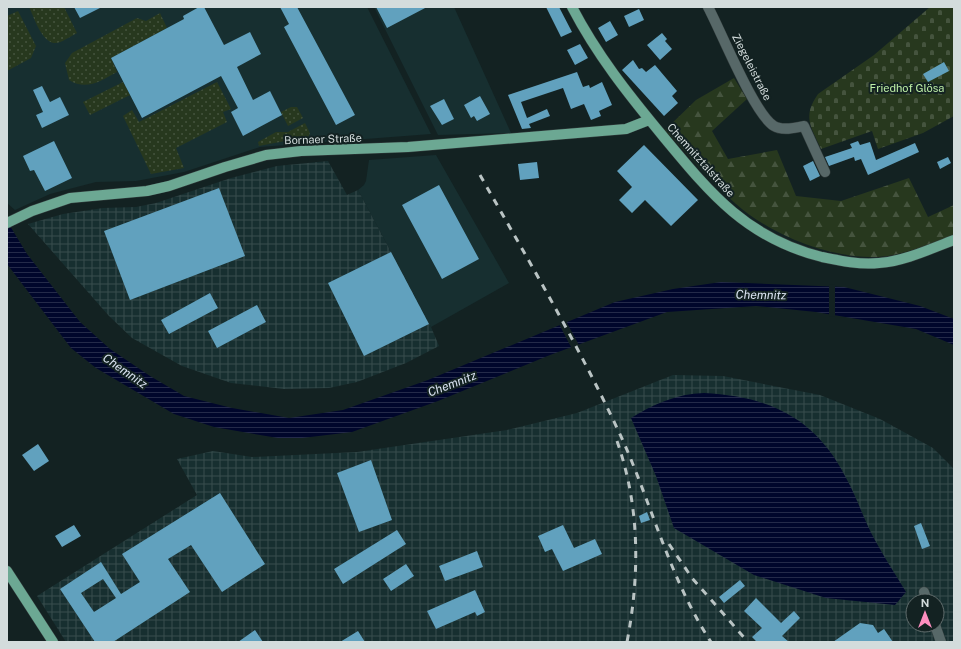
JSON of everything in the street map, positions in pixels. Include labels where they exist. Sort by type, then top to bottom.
[{"type":"main road","name":"Chemnitztalstraße","points":[[572,7],[611,73],[649,120],[722,202],[763,234],[787,246],[843,262],[878,263],[895,261],[954,240]]},
{"type":"main road","name":"Bornaer Straße","points":[[7,224],[20,216],[43,207],[82,196],[147,191],[169,186],[266,155],[300,151],[408,147],[626,129],[649,120]]},
{"type":"main road","points":[[7,571],[53,642]]},
{"type":"street","name":"Ziegeleistraße","points":[[708,7],[743,81],[765,117],[774,126],[790,129],[804,126],[825,172]]},
{"type":"shaded area","points":[[7,7],[367,7],[431,134],[260,147],[184,172],[136,181],[96,182],[50,194],[15,210],[7,203]]},
{"type":"shaded area","points":[[374,7],[454,7],[511,133],[438,135]]},
{"type":"shaded area","points":[[436,155],[509,283],[431,327],[358,190],[366,181],[369,160]]},
{"type":"shaded area","points":[[328,161],[347,195],[358,190],[431,327],[439,346],[406,363],[357,382],[329,388],[284,389],[231,383],[182,366],[132,338],[109,316],[28,224],[63,214],[103,208],[136,207],[156,203],[231,178],[277,166]]},
{"type":"shaded area","points":[[673,375],[723,376],[820,395],[880,419],[933,448],[954,469],[954,642],[66,642],[37,596],[197,495],[177,459],[213,451],[252,457],[357,452],[507,430],[577,413]]},
{"type":"green space","points":[[29,7],[64,7],[77,33],[66,40],[56,43],[49,41],[38,28]]},
{"type":"green space","name":"Friedhof Glösa","points":[[930,7],[954,7],[954,116],[923,133],[878,149],[872,131],[821,149],[811,128],[809,115],[813,102],[818,94],[874,55]]},
{"type":"green space","points":[[18,11],[36,46],[31,58],[7,71],[7,16]]},
{"type":"green space","points":[[160,13],[167,28],[111,58],[117,72],[93,84],[87,85],[81,85],[69,80],[65,63],[72,53],[137,18],[146,21]]},
{"type":"green space","points":[[734,78],[747,99],[712,131],[728,159],[777,150],[796,196],[841,201],[909,178],[928,217],[954,205],[954,236],[893,255],[873,257],[853,256],[810,246],[769,227],[751,216],[718,187],[665,130],[696,100]]},
{"type":"green space","points":[[123,82],[130,95],[90,115],[83,102]]},
{"type":"green space","points":[[217,82],[231,109],[223,112],[227,122],[176,148],[184,168],[151,174],[123,116],[132,110],[139,122]]},
{"type":"green space","points":[[291,107],[297,107],[303,118],[288,126],[281,112]]},
{"type":"green space","points":[[305,123],[310,133],[307,140],[285,141],[259,146],[258,142],[276,132],[288,132]]},
{"type":"water","name":"Chemnitz","points":[[7,221],[27,254],[80,322],[110,349],[150,376],[184,396],[232,408],[289,418],[343,410],[428,380],[615,302],[673,289],[721,282],[844,287],[920,306],[954,319],[954,345],[916,329],[816,312],[756,306],[667,312],[550,355],[438,401],[352,432],[302,438],[278,438],[214,427],[174,414],[96,368],[71,348],[7,264]]},
{"type":"water","points":[[704,393],[727,395],[768,405],[787,414],[804,425],[819,439],[833,456],[845,476],[883,555],[906,592],[895,605],[826,598],[754,575],[674,528],[656,476],[631,418],[648,408],[666,401],[684,395]]},
{"type":"pier","points":[[829,284],[835,285],[835,317],[829,316]]},
{"type":"pier","points":[[566,321],[580,347],[572,349],[559,324]]},
{"type":"building","points":[[74,7],[102,7],[80,18]]},
{"type":"building","points":[[199,7],[204,7],[224,45],[250,32],[261,54],[237,67],[253,100],[270,91],[282,115],[243,136],[231,112],[238,108],[221,76],[142,118],[111,58],[184,19],[183,16]]},
{"type":"building","points":[[280,7],[297,7],[355,115],[336,125],[284,27],[289,24]]},
{"type":"building","points":[[376,7],[427,7],[387,28]]},
{"type":"building","points":[[546,7],[559,7],[572,32],[561,37]]},
{"type":"building","points":[[639,9],[644,20],[629,27],[624,16]]},
{"type":"building","points":[[610,21],[618,35],[606,42],[598,28]]},
{"type":"building","points":[[662,33],[667,39],[665,41],[672,49],[660,60],[647,45]]},
{"type":"building","points":[[580,44],[588,58],[575,65],[567,50]]},
{"type":"building","points":[[633,60],[639,69],[642,68],[646,72],[655,65],[677,91],[672,96],[678,103],[664,116],[622,70]]},
{"type":"building","points":[[944,62],[949,71],[928,82],[923,74]]},
{"type":"building","points":[[577,72],[583,87],[589,85],[590,88],[602,82],[612,105],[599,111],[601,116],[591,120],[584,104],[571,109],[563,88],[521,102],[527,118],[547,109],[550,116],[529,124],[531,128],[522,129],[508,95]]},
{"type":"building","points":[[42,86],[50,102],[60,97],[69,115],[42,128],[36,115],[43,112],[33,90]]},
{"type":"building","points":[[480,96],[490,114],[477,121],[474,116],[471,118],[464,105]]},
{"type":"building","points":[[444,99],[454,119],[442,125],[430,106]]},
{"type":"building","points":[[54,141],[72,178],[45,191],[34,170],[30,171],[23,156]]},
{"type":"building","points":[[858,141],[860,145],[870,142],[876,160],[915,143],[919,152],[868,175],[861,159],[855,161],[854,157],[829,166],[825,157],[852,148],[850,144]]},
{"type":"building","points":[[644,145],[698,200],[671,226],[645,200],[632,213],[619,200],[632,187],[617,171]]},
{"type":"building","points":[[948,157],[951,163],[940,169],[937,162]]},
{"type":"building","points":[[813,161],[820,176],[810,181],[803,166]]},
{"type":"building","points":[[537,162],[539,178],[520,180],[518,164]]},
{"type":"building","points":[[439,185],[479,259],[442,279],[402,205]]},
{"type":"building","points":[[219,188],[245,256],[130,300],[104,231]]},
{"type":"building","points":[[391,252],[429,324],[364,356],[328,283]]},
{"type":"building","points":[[210,293],[218,308],[169,334],[161,320]]},
{"type":"building","points":[[257,305],[266,322],[217,348],[208,331]]},
{"type":"building","points":[[38,444],[49,461],[34,471],[22,455]]},
{"type":"building","points":[[371,460],[392,520],[359,532],[337,473]]},
{"type":"building","points":[[220,493],[265,564],[222,592],[191,545],[168,559],[190,592],[113,642],[95,642],[60,589],[101,562],[121,594],[140,582],[122,554]],"holes":[[[103,579],[116,598],[94,612],[81,593]]]},
{"type":"building","points":[[647,512],[650,520],[641,523],[639,516]]},
{"type":"building","points":[[921,523],[930,546],[922,549],[914,526]]},
{"type":"building","points":[[74,525],[81,536],[62,547],[55,536]]},
{"type":"building","points":[[563,525],[574,548],[595,539],[602,554],[563,571],[552,549],[545,552],[538,536]]},
{"type":"building","points":[[397,530],[406,544],[343,584],[334,569]]},
{"type":"building","points":[[477,551],[483,567],[445,581],[439,566]]},
{"type":"building","points":[[406,564],[414,576],[391,591],[383,579]]},
{"type":"building","points":[[740,580],[745,586],[724,603],[719,597]]},
{"type":"building","points":[[475,590],[485,612],[477,616],[475,612],[436,629],[427,611]]},
{"type":"building","points":[[756,598],[781,623],[794,611],[800,618],[782,636],[789,642],[757,642],[752,637],[762,628],[744,611]]},
{"type":"building","points":[[860,623],[873,625],[878,633],[884,629],[893,642],[833,642]]},
{"type":"building","points":[[255,630],[263,642],[238,642]]},
{"type":"building","points":[[358,631],[365,642],[340,642]]},
{"type":"railway","points":[[480,175],[555,308],[608,409],[624,443],[674,570],[697,619],[711,642]]},
{"type":"railway","points":[[617,441],[625,466],[630,491],[636,541],[634,591],[627,642]]},
{"type":"railway","points":[[669,544],[692,578],[748,642]]}]
